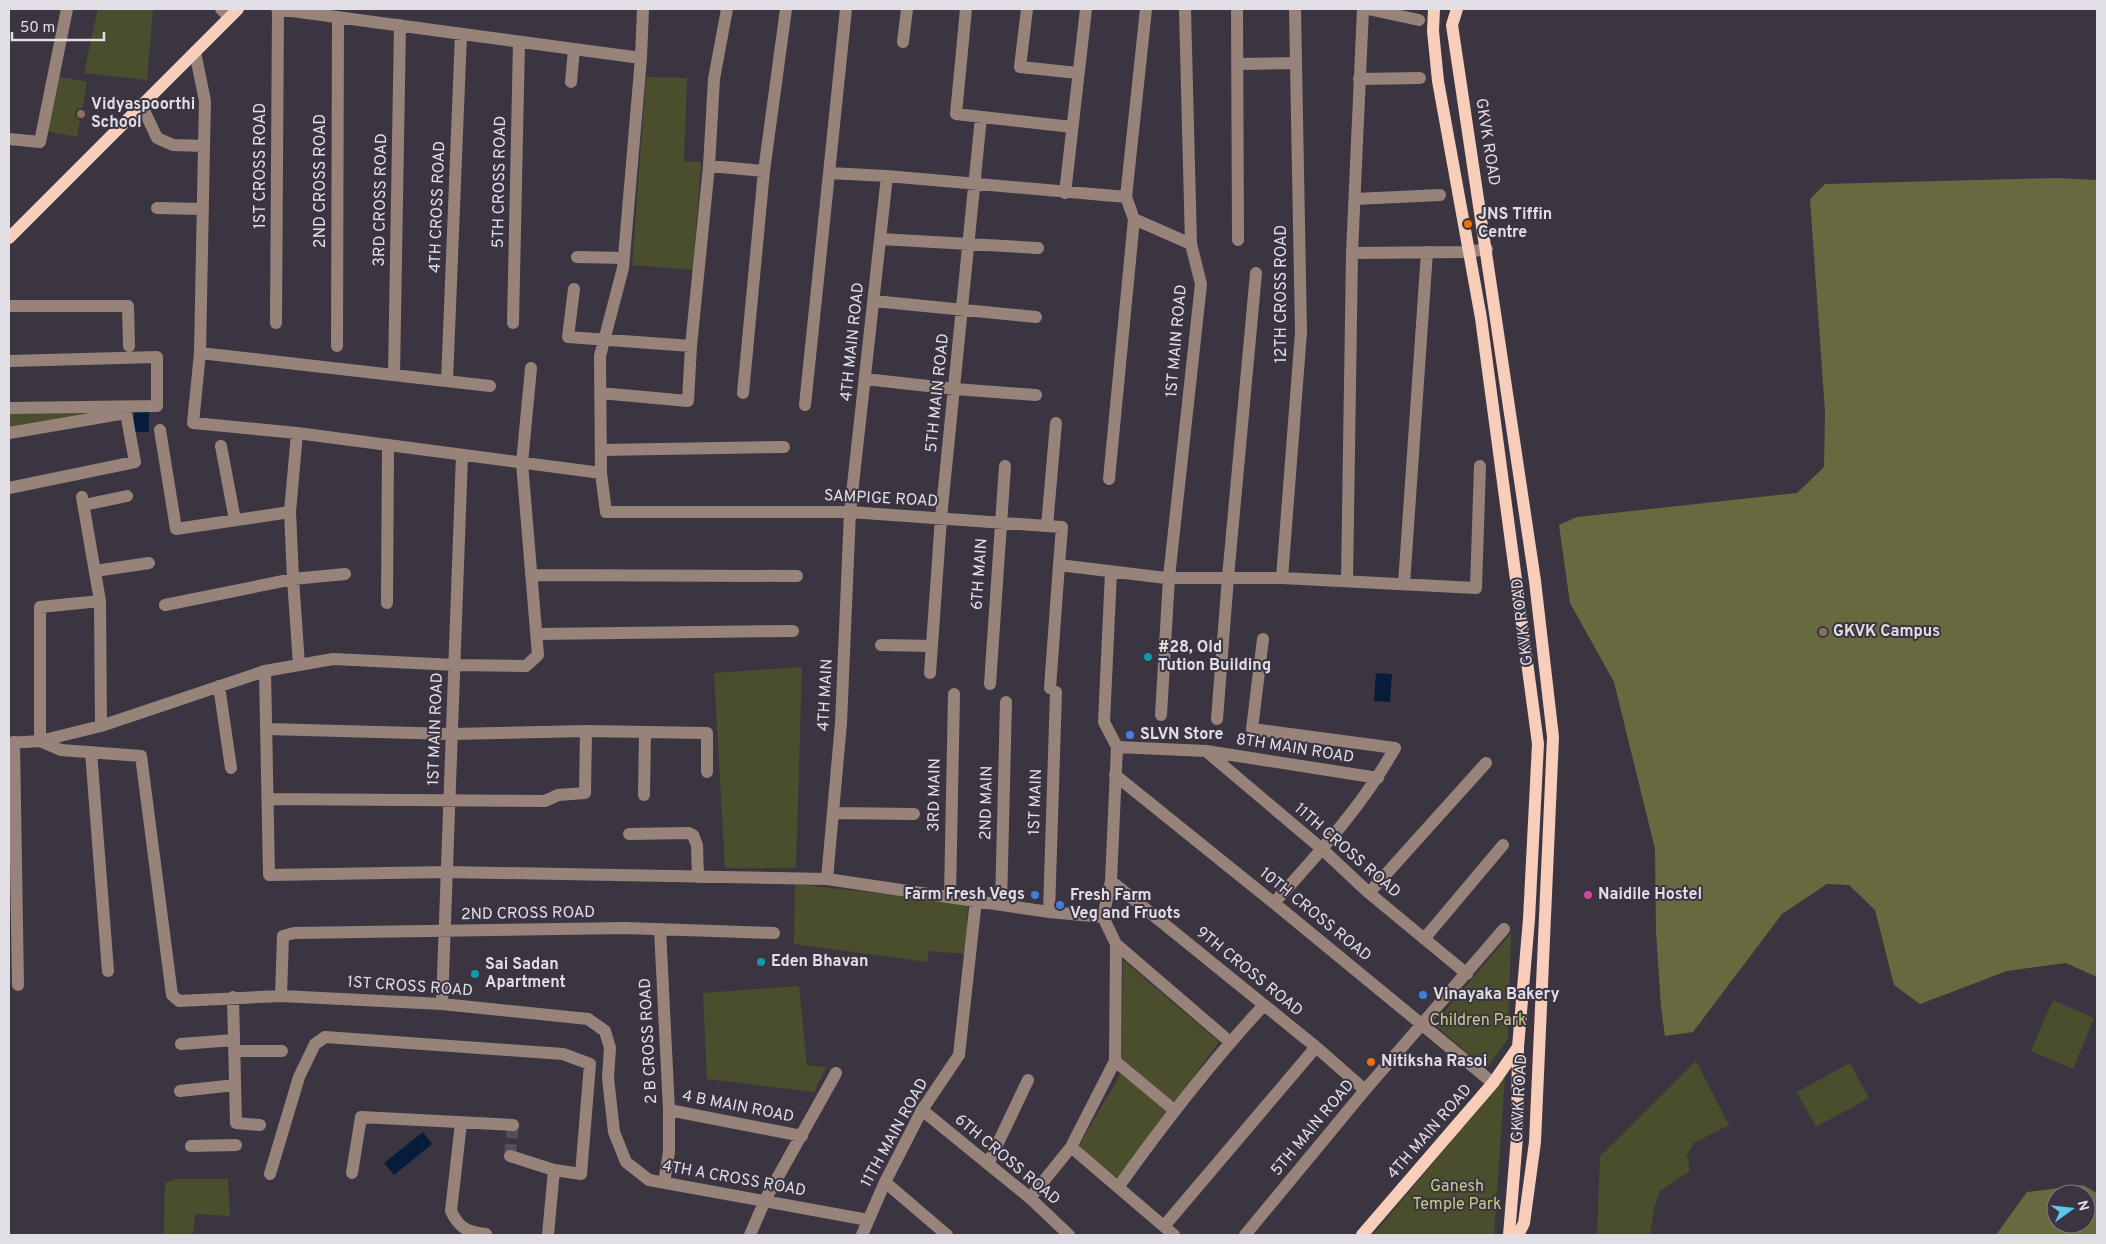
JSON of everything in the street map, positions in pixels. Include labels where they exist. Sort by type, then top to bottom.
[{"type":"main road","name":"GKVK ROAD","points":[[1434,9],[1433,31],[1438,81],[1481,318],[1538,744],[1528,919],[1518,1047],[1517,1137],[1509,1235]]},
{"type":"main road","name":"GKVK ROAD","points":[[1457,9],[1452,25],[1535,580],[1553,737],[1535,1142],[1524,1223],[1518,1235]]},
{"type":"main road","points":[[9,238],[195,52],[229,11]]},
{"type":"main road","points":[[1517,582],[1535,580]]},
{"type":"main road","points":[[1520,1024],[1540,1025]]},
{"type":"main road","name":"4TH MAIN ROAD","points":[[1362,1235],[1493,1083],[1518,1047]]},
{"type":"street","points":[[9,139],[40,142],[67,9]]},
{"type":"street","points":[[277,9],[641,58]]},
{"type":"street","name":"1ST CROSS ROAD","points":[[276,323],[277,9]]},
{"type":"street","points":[[195,52],[205,101],[200,354],[193,423],[297,433],[601,473],[600,356],[624,258],[641,58],[643,9]]},
{"type":"street","points":[[600,393],[688,401],[691,346],[709,166],[714,79],[727,9]]},
{"type":"street","points":[[743,393],[764,171],[786,9]]},
{"type":"street","points":[[805,405],[846,9]]},
{"type":"street","points":[[903,42],[907,9]]},
{"type":"street","points":[[966,9],[956,114],[1072,127]]},
{"type":"street","points":[[1027,9],[1020,67],[1078,72]]},
{"type":"street","points":[[1065,193],[1086,9]]},
{"type":"street","points":[[1109,479],[1134,219],[1126,197],[1146,9]]},
{"type":"street","name":"1ST MAIN ROAD","points":[[1161,715],[1169,578],[1201,284],[1191,244],[1185,9]]},
{"type":"street","points":[[1237,9],[1238,240]]},
{"type":"street","name":"12TH CROSS ROAD","points":[[1282,578],[1300,332],[1295,9]]},
{"type":"street","points":[[1347,581],[1352,253],[1362,9]]},
{"type":"street","points":[[1368,9],[1419,20]]},
{"type":"street","name":"2ND CROSS ROAD","points":[[337,346],[338,17]]},
{"type":"street","name":"3RD CROSS ROAD","points":[[394,375],[400,25]]},
{"type":"street","name":"4TH CROSS ROAD","points":[[447,381],[461,34]]},
{"type":"street","name":"5TH CROSS ROAD","points":[[513,323],[519,42]]},
{"type":"street","points":[[571,82],[574,49]]},
{"type":"street","points":[[1237,64],[1296,63]]},
{"type":"street","points":[[1359,79],[1420,78]]},
{"type":"street","points":[[142,106],[156,138],[173,145],[204,146]]},
{"type":"street","name":"5TH MAIN ROAD","points":[[930,673],[941,518],[981,117]]},
{"type":"street","points":[[709,166],[764,171]]},
{"type":"street","points":[[829,173],[887,176],[1126,197]]},
{"type":"street","name":"4TH MAIN ROAD","points":[[850,512],[887,176]]},
{"type":"street","points":[[1355,198],[1440,195]]},
{"type":"street","points":[[157,208],[203,209]]},
{"type":"street","points":[[1134,219],[1191,244]]},
{"type":"street","points":[[880,239],[1038,248]]},
{"type":"street","points":[[1352,253],[1470,252],[1487,249]]},
{"type":"street","points":[[1404,584],[1427,252]]},
{"type":"street","points":[[577,257],[624,258]]},
{"type":"street","points":[[1217,719],[1256,273]]},
{"type":"street","points":[[574,289],[568,337],[691,346]]},
{"type":"street","points":[[874,301],[1036,317]]},
{"type":"street","points":[[9,306],[128,306],[129,346]]},
{"type":"street","points":[[200,354],[490,386]]},
{"type":"street","points":[[9,361],[157,357],[157,406],[9,408]]},
{"type":"street","points":[[18,985],[11,743],[40,741],[101,726],[265,671],[333,659],[455,665],[526,666],[538,655],[522,463],[531,368]]},
{"type":"street","points":[[865,379],[955,389],[1036,395]]},
{"type":"street","points":[[9,433],[126,413],[136,462],[9,488]]},
{"type":"street","points":[[1056,422],[1047,526],[1062,527],[1059,565],[1111,572],[1169,578],[1282,578],[1476,588],[1480,466]]},
{"type":"street","points":[[160,430],[176,529],[290,512]]},
{"type":"street","points":[[297,433],[290,512],[292,579],[300,665]]},
{"type":"street","points":[[220,446],[235,520]]},
{"type":"street","points":[[387,603],[388,446]]},
{"type":"street","points":[[601,450],[784,446]]},
{"type":"street","name":"1ST MAIN ROAD","points":[[442,1004],[462,455]]},
{"type":"street","name":"6TH MAIN","points":[[990,684],[1005,466]]},
{"type":"street","name":"SAMPIGE ROAD","points":[[601,473],[606,512],[850,512],[1047,526]]},
{"type":"street","points":[[101,726],[100,601],[83,501],[127,496]]},
{"type":"street","name":"4TH MAIN","points":[[827,879],[841,723],[850,512]]},
{"type":"street","points":[[94,571],[149,563]]},
{"type":"street","name":"1ST MAIN","points":[[1049,912],[1053,690],[1059,565]]},
{"type":"street","points":[[1111,572],[1104,722],[1117,747],[1111,881],[1103,918],[1116,944],[1230,1042]]},
{"type":"street","points":[[166,605],[292,579],[345,574]]},
{"type":"street","points":[[531,575],[797,576]]},
{"type":"street","points":[[40,741],[40,607],[100,601]]},
{"type":"street","points":[[536,634],[793,631]]},
{"type":"street","points":[[1263,639],[1252,729],[1395,748],[1378,778],[1322,849],[1274,903]]},
{"type":"street","points":[[881,645],[932,646]]},
{"type":"street","points":[[265,671],[269,875],[447,872],[827,879],[1049,912],[1103,918]]},
{"type":"street","points":[[219,686],[231,768]]},
{"type":"street","name":"3RD MAIN","points":[[950,896],[954,694]]},
{"type":"street","name":"2ND MAIN","points":[[1001,905],[1006,702]]},
{"type":"street","points":[[266,729],[452,734],[586,731],[706,733],[707,772]]},
{"type":"street","points":[[268,799],[545,801],[558,795],[585,792],[586,731]]},
{"type":"street","points":[[644,795],[645,732]]},
{"type":"street","points":[[40,741],[60,750],[91,752],[108,971]]},
{"type":"street","name":"8TH MAIN ROAD","points":[[1117,747],[1206,751],[1378,778]]},
{"type":"street","name":"11TH CROSS ROAD","points":[[1206,751],[1322,849],[1369,893],[1424,940],[1467,974]]},
{"type":"street","name":"1ST CROSS ROAD","points":[[91,752],[141,756],[172,995],[179,1002],[281,996],[442,1004],[588,1018],[605,1031],[610,1048]]},
{"type":"street","points":[[1369,893],[1486,763]]},
{"type":"street","name":"10TH CROSS ROAD","points":[[1115,775],[1493,1083]]},
{"type":"street","points":[[834,813],[914,814]]},
{"type":"street","points":[[628,834],[689,833],[693,835],[697,845],[698,877]]},
{"type":"street","points":[[1424,940],[1503,845]]},
{"type":"street","name":"9TH CROSS ROAD","points":[[1111,881],[1316,1047],[1365,1090]]},
{"type":"street","name":"11TH MAIN ROAD","points":[[862,1235],[885,1182],[922,1110],[959,1055],[976,900]]},
{"type":"street","name":"2ND CROSS ROAD","points":[[281,996],[283,936],[294,933],[660,929],[774,933]]},
{"type":"street","name":"2 B CROSS ROAD","points":[[660,929],[669,1110],[669,1152],[664,1183]]},
{"type":"street","name":"5TH MAIN ROAD","points":[[1244,1235],[1365,1090],[1504,929]]},
{"type":"street","points":[[1030,1198],[1070,1146],[1115,1061],[1116,944]]},
{"type":"street","points":[[233,998],[236,1123],[260,1125]]},
{"type":"street","points":[[1119,1186],[1174,1110],[1230,1042],[1264,1006]]},
{"type":"street","points":[[270,1174],[299,1077],[315,1044],[326,1037],[563,1054],[590,1064],[581,1174],[554,1170],[510,1156]]},
{"type":"street","points":[[181,1044],[234,1046],[282,1051]]},
{"type":"street","points":[[1165,1225],[1316,1047]]},
{"type":"street","name":"4TH A CROSS ROAD","points":[[610,1048],[608,1078],[614,1132],[626,1162],[650,1180],[868,1220]]},
{"type":"street","points":[[1115,1061],[1174,1110]]},
{"type":"street","points":[[750,1235],[766,1200],[836,1073]]},
{"type":"street","points":[[988,1164],[1028,1080]]},
{"type":"street","points":[[180,1091],[235,1085]]},
{"type":"street","name":"4 B MAIN ROAD","points":[[669,1110],[802,1136]]},
{"type":"street","name":"6TH CROSS ROAD","points":[[922,1110],[1030,1198],[1069,1235]]},
{"type":"street","points":[[352,1174],[361,1117],[513,1125]]},
{"type":"street","points":[[461,1123],[451,1211],[455,1220],[469,1234],[486,1234]]},
{"type":"street","points":[[191,1146],[236,1145]]},
{"type":"street","points":[[1070,1146],[1165,1225],[1174,1235]]},
{"type":"street","points":[[548,1235],[554,1170]]},
{"type":"street","points":[[885,1182],[947,1235]]},
{"type":"green space","points":[[98,9],[153,9],[147,80],[84,73]]},
{"type":"green space","points":[[57,76],[87,82],[77,137],[47,131]]},
{"type":"green space","points":[[646,77],[687,78],[684,161],[701,162],[693,270],[632,265]]},
{"type":"green space","points":[[2057,178],[2097,180],[2097,977],[2066,963],[2007,971],[1920,1004],[1894,985],[1875,910],[1849,885],[1827,884],[1782,914],[1693,1032],[1665,1036],[1656,932],[1655,849],[1614,682],[1570,603],[1559,525],[1577,517],[1797,493],[1824,467],[1825,412],[1810,199],[1825,184]]},
{"type":"green space","points":[[127,411],[9,430],[9,413]]},
{"type":"green space","points":[[802,667],[796,868],[725,868],[714,673]]},
{"type":"green space","points":[[795,884],[968,903],[966,954],[929,951],[927,962],[794,944]]},
{"type":"green space","name":"Children Park","points":[[1511,933],[1508,1039],[1486,1069],[1434,1024]]},
{"type":"green space","points":[[1123,960],[1219,1042],[1118,1178],[1078,1147],[1121,1073]]},
{"type":"green space","points":[[799,986],[807,1066],[826,1067],[814,1092],[707,1079],[703,993]]},
{"type":"green space","points":[[2053,1000],[2094,1018],[2073,1069],[2031,1051]]},
{"type":"green space","points":[[1696,1061],[1729,1125],[1694,1143],[1687,1154],[1690,1171],[1660,1191],[1655,1205],[1650,1235],[1597,1235],[1600,1156]]},
{"type":"green space","points":[[1850,1063],[1869,1098],[1816,1127],[1797,1092]]},
{"type":"green space","name":"Ganesh Temple Park","points":[[1505,1076],[1494,1235],[1373,1235]]},
{"type":"green space","points":[[177,1179],[228,1179],[230,1216],[195,1214],[193,1235],[164,1235],[165,1183]]},
{"type":"green space","points":[[2046,1190],[2046,1234],[2096,1234],[2097,1193],[2097,1235],[1996,1235],[2027,1192]]},
{"type":"water","points":[[134,409],[149,410],[149,432],[134,432]]},
{"type":"water","points":[[1376,673],[1392,674],[1390,702],[1374,701]]},
{"type":"water","points":[[423,1132],[432,1144],[394,1175],[384,1163]]},
{"type":"tunnel","points":[[510,1156],[513,1125]]},
{"type":"place","name":"Vidyaspoorthi School","points":[[81,114]]},
{"type":"place","name":"JNS Tiffin Centre","points":[[1468,224]]},
{"type":"place","name":"GKVK Campus","points":[[1823,632]]},
{"type":"place","name":"#28, Old Tution Building","points":[[1148,657]]},
{"type":"place","name":"SLVN Store","points":[[1130,735]]},
{"type":"place","name":"Farm Fresh Vegs","points":[[1035,895]]},
{"type":"place","name":"Naidile Hostel","points":[[1588,895]]},
{"type":"place","name":"Fresh Farm Veg and Fruots","points":[[1060,905]]},
{"type":"place","name":"Eden Bhavan","points":[[761,962]]},
{"type":"place","name":"Sai Sadan Apartment","points":[[475,974]]},
{"type":"place","name":"Vinayaka Bakery","points":[[1423,995]]},
{"type":"place","name":"Nitiksha Rasoi","points":[[1371,1062]]}]
